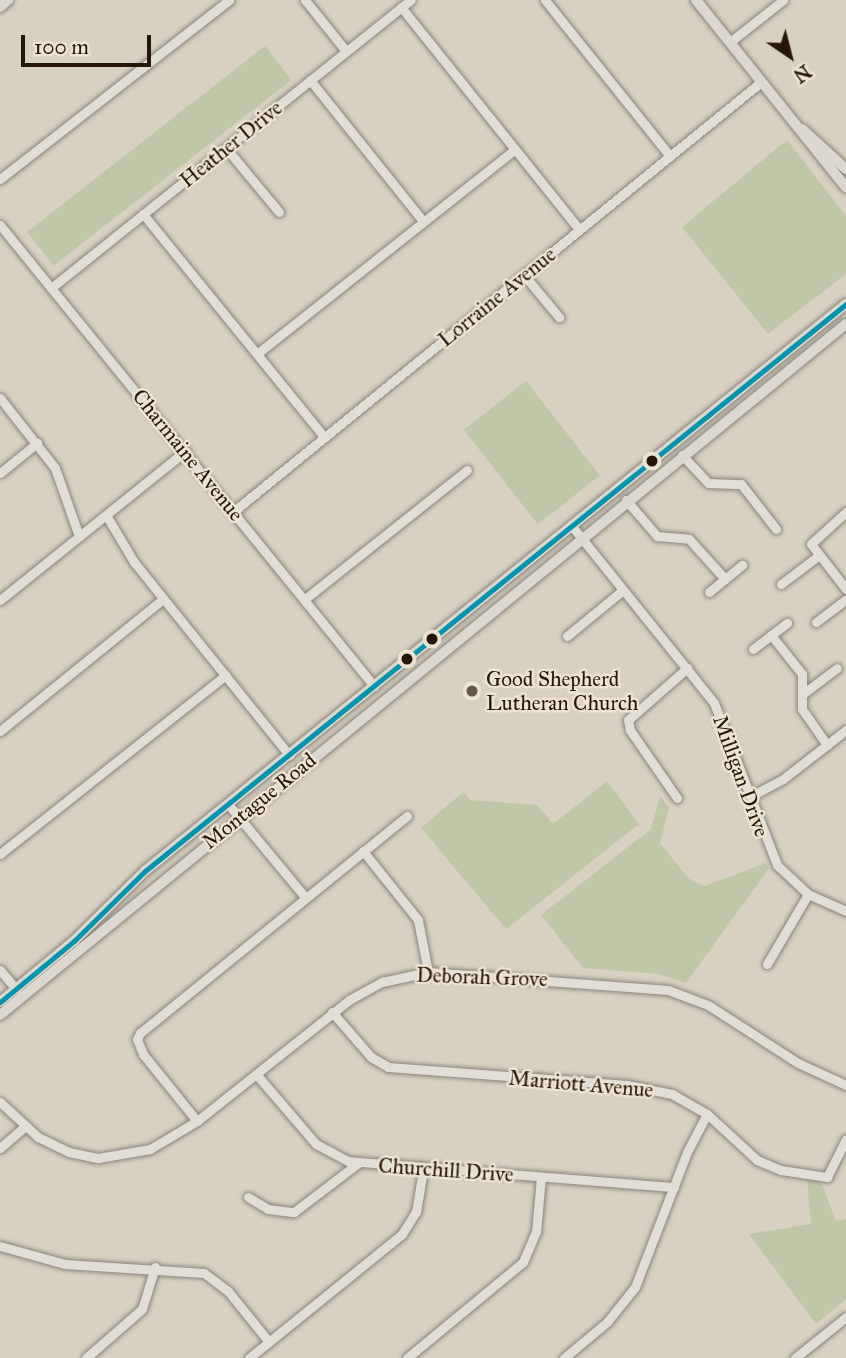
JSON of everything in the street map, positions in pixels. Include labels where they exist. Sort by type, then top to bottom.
[{"type":"main road","points":[[0,7],[8,0]]},
{"type":"main road","points":[[696,0],[846,187]]},
{"type":"main road","points":[[799,128],[846,169]]},
{"type":"main road","name":"Montague Road","points":[[0,1014],[145,871],[846,304]]},
{"type":"main road","name":"Montague Road","points":[[0,1002],[19,993],[239,817],[846,324]]},
{"type":"main road","points":[[374,686],[384,698]]},
{"type":"street","points":[[0,179],[229,0]]},
{"type":"street","points":[[305,0],[346,51]]},
{"type":"street","name":"Heather Drive","points":[[51,288],[411,0]]},
{"type":"street","points":[[545,0],[670,156]]},
{"type":"street","points":[[730,43],[783,0]]},
{"type":"street","points":[[401,7],[579,229]]},
{"type":"street","points":[[310,80],[423,221]]},
{"type":"street","name":"Lorraine Avenue","points":[[234,511],[761,82]]},
{"type":"street","points":[[226,148],[279,212]]},
{"type":"street","points":[[258,353],[515,149]]},
{"type":"street","points":[[143,214],[324,437]]},
{"type":"street","name":"Charmaine Avenue","points":[[0,225],[4,238],[51,288],[374,686]]},
{"type":"street","points":[[524,275],[559,317]]},
{"type":"street","points":[[0,398],[37,443],[60,478],[79,536]]},
{"type":"street","points":[[0,473],[37,443]]},
{"type":"street","points":[[0,600],[185,451]]},
{"type":"street","points":[[682,455],[706,482],[741,484],[776,529]]},
{"type":"street","points":[[305,600],[467,470]]},
{"type":"street","points":[[626,500],[657,536],[689,539],[724,579]]},
{"type":"street","points":[[846,512],[811,544],[846,589]]},
{"type":"street","points":[[106,514],[163,599],[289,755]]},
{"type":"street","name":"Milligan Drive","points":[[570,525],[687,668],[723,720],[772,859],[808,894],[846,911]]},
{"type":"street","points":[[782,584],[818,556]]},
{"type":"street","points":[[709,592],[741,565]]},
{"type":"street","points":[[567,636],[623,590]]},
{"type":"street","points":[[0,731],[163,599]]},
{"type":"street","points":[[816,622],[846,599]]},
{"type":"street","points":[[753,649],[787,623]]},
{"type":"street","points":[[771,635],[802,674],[803,712],[827,746]]},
{"type":"street","points":[[677,798],[668,780],[630,730],[628,720],[687,668]]},
{"type":"street","points":[[804,693],[837,668]]},
{"type":"street","points":[[1,849],[226,675]]},
{"type":"street","points":[[751,796],[783,779],[846,730]]},
{"type":"street","points":[[228,804],[305,897]]},
{"type":"street","points":[[197,1121],[143,1054],[138,1037],[305,897],[407,816]]},
{"type":"street","points":[[363,851],[418,920],[428,972]]},
{"type":"street","points":[[767,964],[808,894]]},
{"type":"street","points":[[0,970],[19,993]]},
{"type":"street","name":"Deborah Grove","points":[[0,1102],[24,1127],[61,1149],[98,1158],[158,1146],[197,1121],[332,1012],[382,982],[428,972],[668,989],[708,1005],[797,1063],[846,1085]]},
{"type":"street","name":"Marriott Avenue","points":[[332,1012],[370,1057],[388,1067],[638,1086],[672,1094],[707,1114],[765,1164],[817,1178],[827,1177],[835,1168],[846,1139]]},
{"type":"street","name":"Churchill Drive","points":[[256,1074],[316,1144],[358,1163],[674,1187]]},
{"type":"street","points":[[564,1358],[607,1322],[635,1287],[674,1187],[707,1114]]},
{"type":"street","points":[[0,1148],[24,1127]]},
{"type":"street","points":[[248,1197],[268,1209],[294,1212],[307,1207],[358,1163]]},
{"type":"street","points":[[248,1358],[402,1234],[416,1212],[423,1170]]},
{"type":"street","points":[[407,1358],[523,1262],[536,1232],[541,1177]]},
{"type":"street","points":[[0,1246],[65,1264],[195,1270],[218,1280],[269,1342]]},
{"type":"street","points":[[86,1358],[142,1309],[155,1267]]},
{"type":"street","points":[[795,1358],[846,1317]]},
{"type":"green space","points":[[265,46],[291,80],[53,266],[27,232]]},
{"type":"green space","points":[[787,140],[846,216],[846,274],[768,334],[682,227]]},
{"type":"green space","points":[[526,381],[600,476],[538,524],[464,430]]},
{"type":"green space","points":[[607,781],[639,824],[506,929],[421,828],[463,792],[470,800],[537,805],[553,824]]},
{"type":"green space","points":[[660,796],[669,808],[660,843],[689,879],[705,886],[765,863],[769,868],[686,983],[659,974],[583,968],[541,915],[651,829]]},
{"type":"green space","points":[[807,1179],[821,1182],[836,1221],[846,1219],[846,1299],[816,1324],[749,1234],[811,1224]]},
{"type":"transit line","points":[[0,1002],[74,941],[145,871],[846,304]]},
{"type":"place","name":"Good Shepherd Lutheran Church","points":[[472,691]]}]
